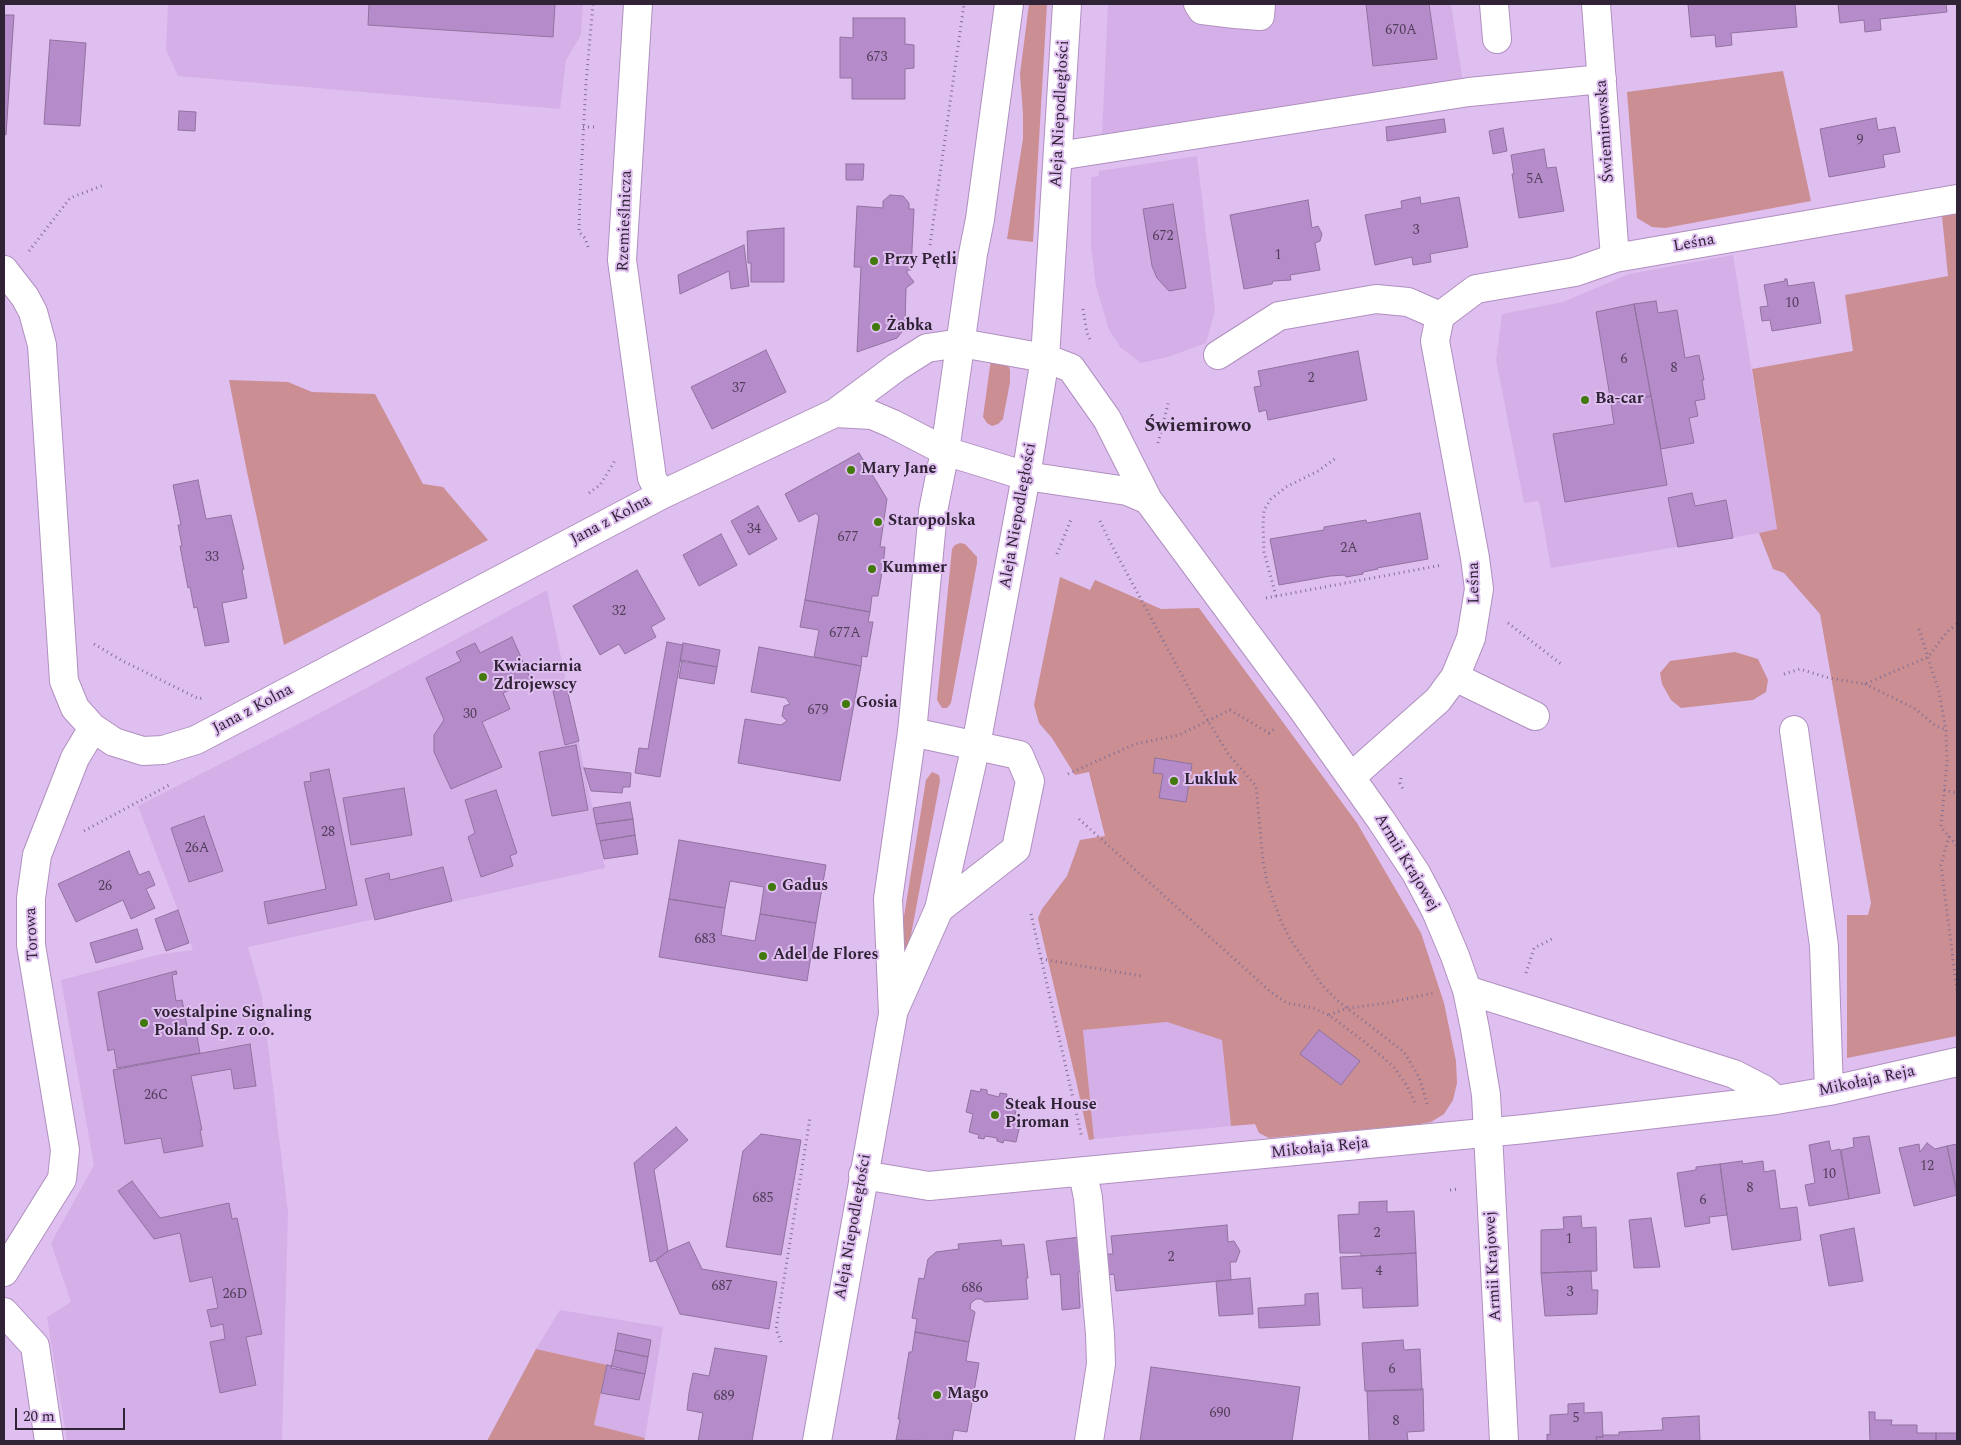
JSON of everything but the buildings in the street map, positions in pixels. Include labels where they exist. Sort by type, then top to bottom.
[{"type":"street","name":"Rzemieślnicza","points":[[638,4],[622,260],[652,478],[661,495]]},
{"type":"street","name":"Aleja Niepodległości","points":[[817,1441],[893,1014],[888,899],[912,732],[933,511],[945,451],[973,254],[980,219],[1009,4]]},
{"type":"street","points":[[1067,14],[1082,4]]},
{"type":"street","points":[[1198,4],[1202,10],[1235,9],[1260,16],[1261,4]]},
{"type":"street","points":[[1494,4],[1497,39]]},
{"type":"street","name":"Świemirowska","points":[[1596,4],[1614,258]]},
{"type":"street","name":"Aleja Niepodległości","points":[[893,1014],[939,909],[976,745],[1026,476],[1045,358],[1067,14]]},
{"type":"street","points":[[1058,156],[1469,92],[1602,79]]},
{"type":"street","name":"Leśna","points":[[1351,777],[1438,700],[1455,677],[1471,638],[1479,590],[1475,558],[1435,341],[1440,316],[1476,289],[1575,272],[1614,258],[1957,199]]},
{"type":"street","name":"Jana z Kolna","points":[[4,270],[26,297],[33,312],[42,344],[64,681],[75,708],[93,728],[114,742],[143,751],[163,750],[196,740],[661,495],[835,413],[897,367],[927,348],[961,343],[1045,358]]},
{"type":"street","points":[[1218,355],[1279,316],[1376,299],[1408,302],[1440,316]]},
{"type":"street","name":"Armii Krajowej","points":[[1045,358],[1070,368],[1107,419],[1148,500],[1351,777],[1416,872],[1436,911],[1467,990],[1486,1095],[1504,1441]]},
{"type":"street","name":"Jana z Kolna","points":[[835,413],[872,415],[945,451],[1026,476]]},
{"type":"street","points":[[1026,476],[1126,491],[1148,500]]},
{"type":"street","points":[[1455,677],[1535,716]]},
{"type":"street","name":"Torowa","points":[[4,1272],[62,1179],[65,1150],[30,945],[32,898],[37,855],[75,758],[93,728]]},
{"type":"street","points":[[1794,730],[1824,946],[1829,1091]]},
{"type":"street","points":[[912,732],[1019,755],[1030,781],[1016,849],[939,909]]},
{"type":"street","points":[[1467,990],[1734,1074],[1763,1089],[1776,1100]]},
{"type":"street","name":"Mikołaja Reja","points":[[863,1175],[929,1186],[1487,1132],[1776,1100],[1829,1091],[1957,1062]]},
{"type":"street","points":[[1083,1172],[1088,1198],[1101,1364],[1089,1441]]},
{"type":"street","points":[[4,1312],[35,1346],[49,1441]]},
{"type":"path","points":[[580,232],[584,118],[593,4]]},
{"type":"path","points":[[930,245],[964,4]]},
{"type":"path","points":[[31,249],[70,198],[104,186]]},
{"type":"path","points":[[1082,301],[1087,333],[1091,342]]},
{"type":"path","points":[[1156,448],[1169,400]]},
{"type":"path","points":[[585,496],[600,485],[617,458]]},
{"type":"path","points":[[1276,596],[1264,552],[1262,526],[1264,510],[1271,499],[1286,487],[1318,471],[1336,458]]},
{"type":"path","points":[[1057,554],[1071,518],[1079,514]]},
{"type":"path","points":[[1098,515],[1110,542],[1167,649],[1208,721],[1229,756],[1256,786],[1262,861],[1267,882],[1290,939],[1322,986],[1404,1052],[1419,1077],[1429,1110]]},
{"type":"path","points":[[1266,598],[1450,563]]},
{"type":"path","points":[[1501,618],[1561,664]]},
{"type":"path","points":[[1865,684],[1928,657],[1947,632],[1957,624]]},
{"type":"path","points":[[1919,629],[1939,692],[1946,730],[1947,761],[1941,827],[1957,846]]},
{"type":"path","points":[[93,643],[121,660],[199,699],[208,694]]},
{"type":"path","points":[[1784,674],[1800,669],[1829,678],[1865,684],[1914,708],[1936,726],[1946,730]]},
{"type":"path","points":[[1068,774],[1135,744],[1179,735],[1230,710],[1269,733]]},
{"type":"path","points":[[1401,776],[1400,783],[1408,799]]},
{"type":"path","points":[[1944,790],[1957,792]]},
{"type":"path","points":[[1079,819],[1272,993],[1287,1003],[1313,1008],[1329,1015],[1393,1066],[1407,1086],[1417,1107]]},
{"type":"path","points":[[1949,836],[1941,865],[1957,991]]},
{"type":"path","points":[[1031,914],[1082,1142],[1083,1172]]},
{"type":"path","points":[[1524,979],[1534,948],[1554,938]]},
{"type":"path","points":[[1041,959],[1141,976]]},
{"type":"path","points":[[1329,1015],[1348,1008],[1387,1003],[1436,992]]},
{"type":"path","points":[[781,1342],[776,1329],[810,1118]]},
{"type":"shaded area","points":[[168,4],[583,4],[581,35],[566,60],[560,109],[178,76],[166,50]]},
{"type":"shaded area","points":[[1029,4],[1047,4],[1033,242],[1007,239],[1023,139],[1020,74]]},
{"type":"shaded area","points":[[1108,4],[1451,4],[1463,83],[1102,134]]},
{"type":"shaded area","points":[[1783,71],[1811,201],[1665,228],[1652,227],[1637,218],[1627,92]]},
{"type":"shaded area","points":[[1197,156],[1215,311],[1206,343],[1168,357],[1141,363],[1121,348],[1109,330],[1096,286],[1091,247],[1091,177],[1099,176],[1099,171]]},
{"type":"shaded area","points":[[1957,214],[1957,1036],[1847,1058],[1847,915],[1868,915],[1871,903],[1820,614],[1784,573],[1773,569],[1759,533],[1777,529],[1752,369],[1853,351],[1845,295],[1948,276],[1942,216]]},
{"type":"shaded area","points":[[1733,255],[1777,530],[1551,568],[1539,501],[1524,503],[1496,360],[1502,314],[1563,302],[1629,274]]},
{"type":"shaded area","points":[[991,359],[1007,361],[1010,370],[1010,382],[1003,419],[998,424],[992,426],[983,417]]},
{"type":"shaded area","points":[[229,380],[288,382],[312,392],[375,394],[423,484],[443,487],[488,540],[284,645]]},
{"type":"shaded area","points":[[960,543],[965,544],[977,557],[977,563],[951,703],[947,708],[942,708],[937,700],[952,549]]},
{"type":"shaded area","points":[[1060,577],[1090,590],[1095,580],[1161,609],[1199,608],[1357,823],[1421,933],[1444,1003],[1456,1061],[1457,1083],[1453,1100],[1444,1114],[1431,1122],[1414,1125],[1269,1138],[1259,1133],[1255,1124],[1231,1126],[1222,1040],[1167,1022],[1083,1030],[1094,1139],[1089,1140],[1038,918],[1042,909],[1067,876],[1080,840],[1105,836],[1089,772],[1075,775],[1052,738],[1039,723],[1034,705]]},
{"type":"shaded area","points":[[547,590],[605,868],[248,947],[262,996],[288,1212],[282,1441],[67,1441],[47,1317],[71,1302],[51,1243],[94,1165],[61,980],[161,954],[193,950],[138,806],[320,713]]},
{"type":"shaded area","points":[[1735,652],[1758,659],[1768,680],[1766,692],[1753,700],[1681,708],[1671,700],[1662,684],[1660,673],[1670,661]]},
{"type":"shaded area","points":[[932,772],[939,775],[940,781],[904,972],[895,972],[926,780]]},
{"type":"shaded area","points":[[1167,1022],[1222,1039],[1231,1126],[1094,1139],[1083,1030]]},
{"type":"shaded area","points":[[560,1310],[663,1327],[645,1438],[594,1425],[607,1365],[536,1349]]},
{"type":"shaded area","points":[[536,1349],[607,1365],[594,1425],[645,1438],[644,1441],[487,1441]]},
{"type":"place","name":"Przy Pętli","points":[[874,261]]},
{"type":"place","name":"Żabka","points":[[876,327]]},
{"type":"place","name":"Ba-car","points":[[1585,400]]},
{"type":"place","name":"Mary Jane","points":[[851,470]]},
{"type":"place","name":"Staropolska","points":[[878,522]]},
{"type":"place","name":"Kummer","points":[[872,569]]},
{"type":"place","name":"Kwiaciarnia Zdrojewscy","points":[[483,677]]},
{"type":"place","name":"Gosia","points":[[846,704]]},
{"type":"place","name":"Lukluk","points":[[1174,781]]},
{"type":"place","name":"Gadus","points":[[772,887]]},
{"type":"place","name":"Adel de Flores","points":[[763,956]]},
{"type":"place","name":"voestalpine Signaling Poland Sp. z o.o.","points":[[144,1023]]},
{"type":"place","name":"Steak House Piroman","points":[[995,1115]]},
{"type":"place","name":"Mago","points":[[937,1395]]},
{"type":"district","name":"Świemirowo","points":[[1198,427]]}]
